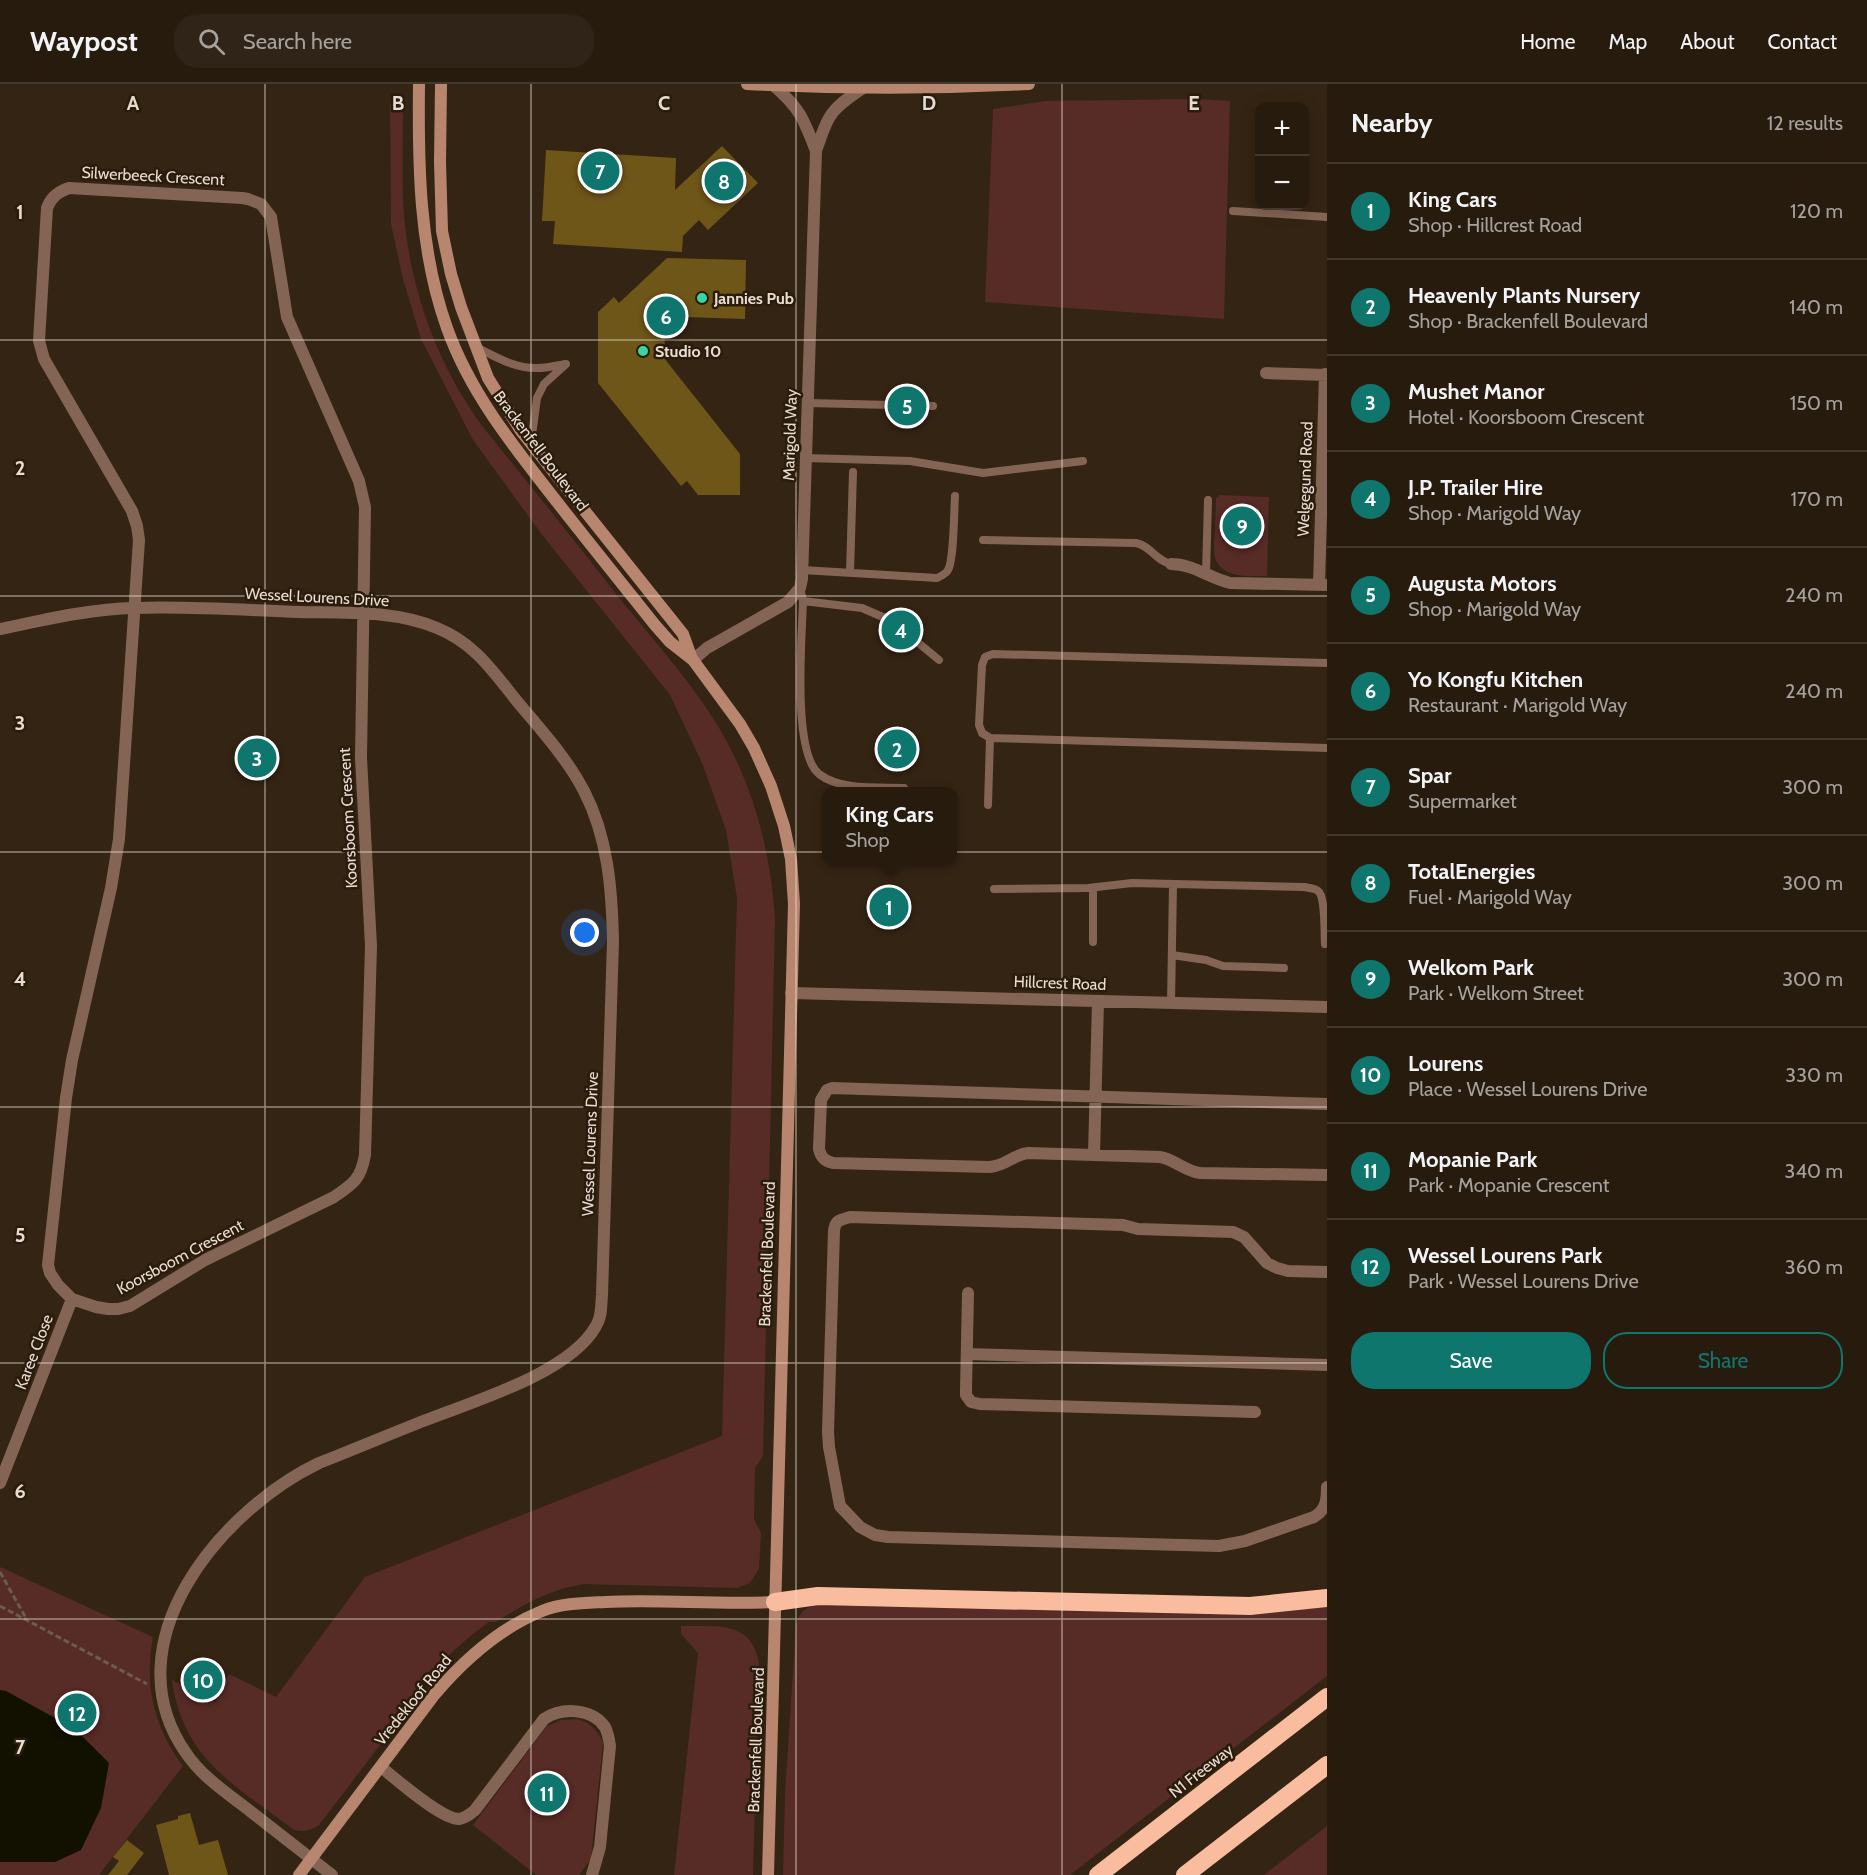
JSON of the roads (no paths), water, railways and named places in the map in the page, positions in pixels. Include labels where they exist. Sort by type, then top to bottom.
[{"type":"highway","points":[[775,1602],[818,1596],[1250,1606],[1327,1598]]},
{"type":"highway","name":"N1 Freeway","points":[[1098,1875],[1327,1697]]},
{"type":"highway","points":[[1185,1875],[1327,1764]]},
{"type":"street","name":"Brackenfell Boulevard","points":[[419,84],[419,160],[425,236],[447,327],[465,370],[508,440],[573,523],[655,626],[670,642],[693,660]]},
{"type":"street","name":"Brackenfell Boulevard","points":[[441,84],[442,231],[451,274],[475,347],[488,378],[531,443],[682,634],[693,660],[740,724],[771,786],[784,826],[791,859],[793,893],[791,993],[768,1875]]},
{"type":"street","points":[[747,84],[863,88],[1029,84]]},
{"type":"street","name":"Marigold Way","points":[[774,86],[791,101],[804,120],[816,151]]},
{"type":"street","name":"Marigold Way","points":[[800,588],[816,151],[827,120],[838,105],[863,88]]},
{"type":"street","name":"Silwerbeeck Crescent","points":[[135,608],[139,540],[132,512],[44,359],[39,341],[47,208],[53,197],[69,188],[242,198],[255,201],[267,210],[274,225],[287,317],[361,489],[365,517],[363,614]]},
{"type":"street","name":"Welgegund Road","points":[[1266,373],[1326,375],[1323,585]]},
{"type":"street","points":[[1171,564],[1192,567],[1206,575],[1230,583],[1323,585]]},
{"type":"street","points":[[693,660],[707,648],[788,602],[800,588]]},
{"type":"street","points":[[72,1299],[50,1273],[48,1255],[72,1060],[111,888],[119,839],[135,608]]},
{"type":"street","name":"Wessel Lourens Drive","points":[[0,629],[95,611],[135,608],[363,614],[417,621],[446,632],[471,647],[485,661],[569,767],[584,791],[608,864],[614,941],[601,1311],[596,1328],[564,1358],[524,1382],[319,1463],[297,1474],[256,1503],[204,1558],[190,1578],[175,1605],[165,1634],[162,1691],[167,1715],[185,1751],[209,1779],[332,1875]]},
{"type":"street","name":"Koorsboom Crescent","points":[[72,1299],[108,1309],[129,1306],[205,1260],[334,1197],[352,1185],[359,1176],[365,1155],[371,946],[361,758],[363,614]]},
{"type":"street","name":"Hillcrest Road","points":[[791,993],[1327,1007]]},
{"type":"street","points":[[1094,1155],[1098,1001]]},
{"type":"street","points":[[1327,1104],[846,1088],[827,1090],[821,1100],[819,1149],[828,1162],[834,1163],[990,1167],[1003,1165],[1023,1153],[1160,1156],[1188,1170],[1200,1173],[1327,1175]]},
{"type":"street","points":[[1327,1272],[1276,1268],[1267,1263],[1244,1237],[1226,1231],[1138,1229],[1123,1225],[1099,1224],[850,1217],[839,1220],[835,1224],[834,1231],[828,1432],[840,1506],[860,1527],[875,1535],[888,1537],[1219,1546],[1245,1541],[1314,1517],[1325,1506],[1327,1487]]},
{"type":"street","points":[[968,1293],[966,1395],[975,1404],[1255,1412]]},
{"type":"street","name":"Karee Close","points":[[0,1483],[72,1299]]},
{"type":"street","points":[[967,1354],[1327,1365]]},
{"type":"street","name":"Vredekloof Road","points":[[299,1875],[435,1694],[455,1671],[480,1649],[510,1628],[543,1611],[575,1603],[775,1602]]},
{"type":"street","points":[[381,1767],[442,1814],[460,1819],[475,1810],[544,1719],[562,1711],[584,1713],[596,1719],[609,1735],[610,1746],[600,1847],[592,1875]]},
{"type":"lane","points":[[1233,211],[1327,217]]},
{"type":"lane","points":[[475,347],[500,360],[516,365],[537,368],[566,364],[544,384],[537,398],[531,443]]},
{"type":"lane","points":[[808,403],[933,406]]},
{"type":"lane","points":[[806,458],[910,461],[982,473],[1083,461]]},
{"type":"lane","points":[[850,573],[853,472]]},
{"type":"lane","points":[[802,570],[937,578],[947,572],[951,561],[955,496]]},
{"type":"lane","points":[[1206,575],[1208,500]]},
{"type":"lane","points":[[983,540],[1136,543],[1147,547],[1158,559],[1171,564]]},
{"type":"lane","points":[[800,588],[803,601],[801,708],[811,764],[818,773],[829,780],[852,786],[869,787]]},
{"type":"lane","points":[[803,601],[862,608],[892,621],[939,660]]},
{"type":"lane","points":[[1327,663],[993,654],[985,657],[982,665],[980,725],[982,734],[990,738],[1327,748]]},
{"type":"lane","points":[[988,806],[990,738]]},
{"type":"lane","points":[[994,890],[1093,888],[1132,883],[1304,887],[1321,893],[1325,944]]},
{"type":"lane","points":[[1171,1003],[1173,885]]},
{"type":"lane","points":[[1093,888],[1093,942]]},
{"type":"lane","points":[[1172,956],[1206,960],[1223,966],[1284,968]]},
{"type":"place","name":"Spar","points":[[600,171]]},
{"type":"place","name":"TotalEnergies","points":[[724,181]]},
{"type":"place","name":"Jannies Pub","points":[[702,298]]},
{"type":"place","name":"Yo Kongfu Kitchen","points":[[666,316]]},
{"type":"place","name":"Studio 10","points":[[643,351]]},
{"type":"place","name":"Augusta Motors","points":[[907,406]]},
{"type":"place","name":"Welkom Park","points":[[1242,526]]},
{"type":"place","name":"J.P. Trailer Hire","points":[[901,630]]},
{"type":"place","name":"Heavenly Plants Nursery","points":[[897,749]]},
{"type":"place","name":"Mushet Manor","points":[[257,758]]},
{"type":"place","name":"King Cars","points":[[889,907]]},
{"type":"place","name":"Lourens","points":[[203,1680]]},
{"type":"place","name":"Wessel Lourens Park","points":[[77,1713]]},
{"type":"place","name":"Mopanie Park","points":[[547,1793]]}]
